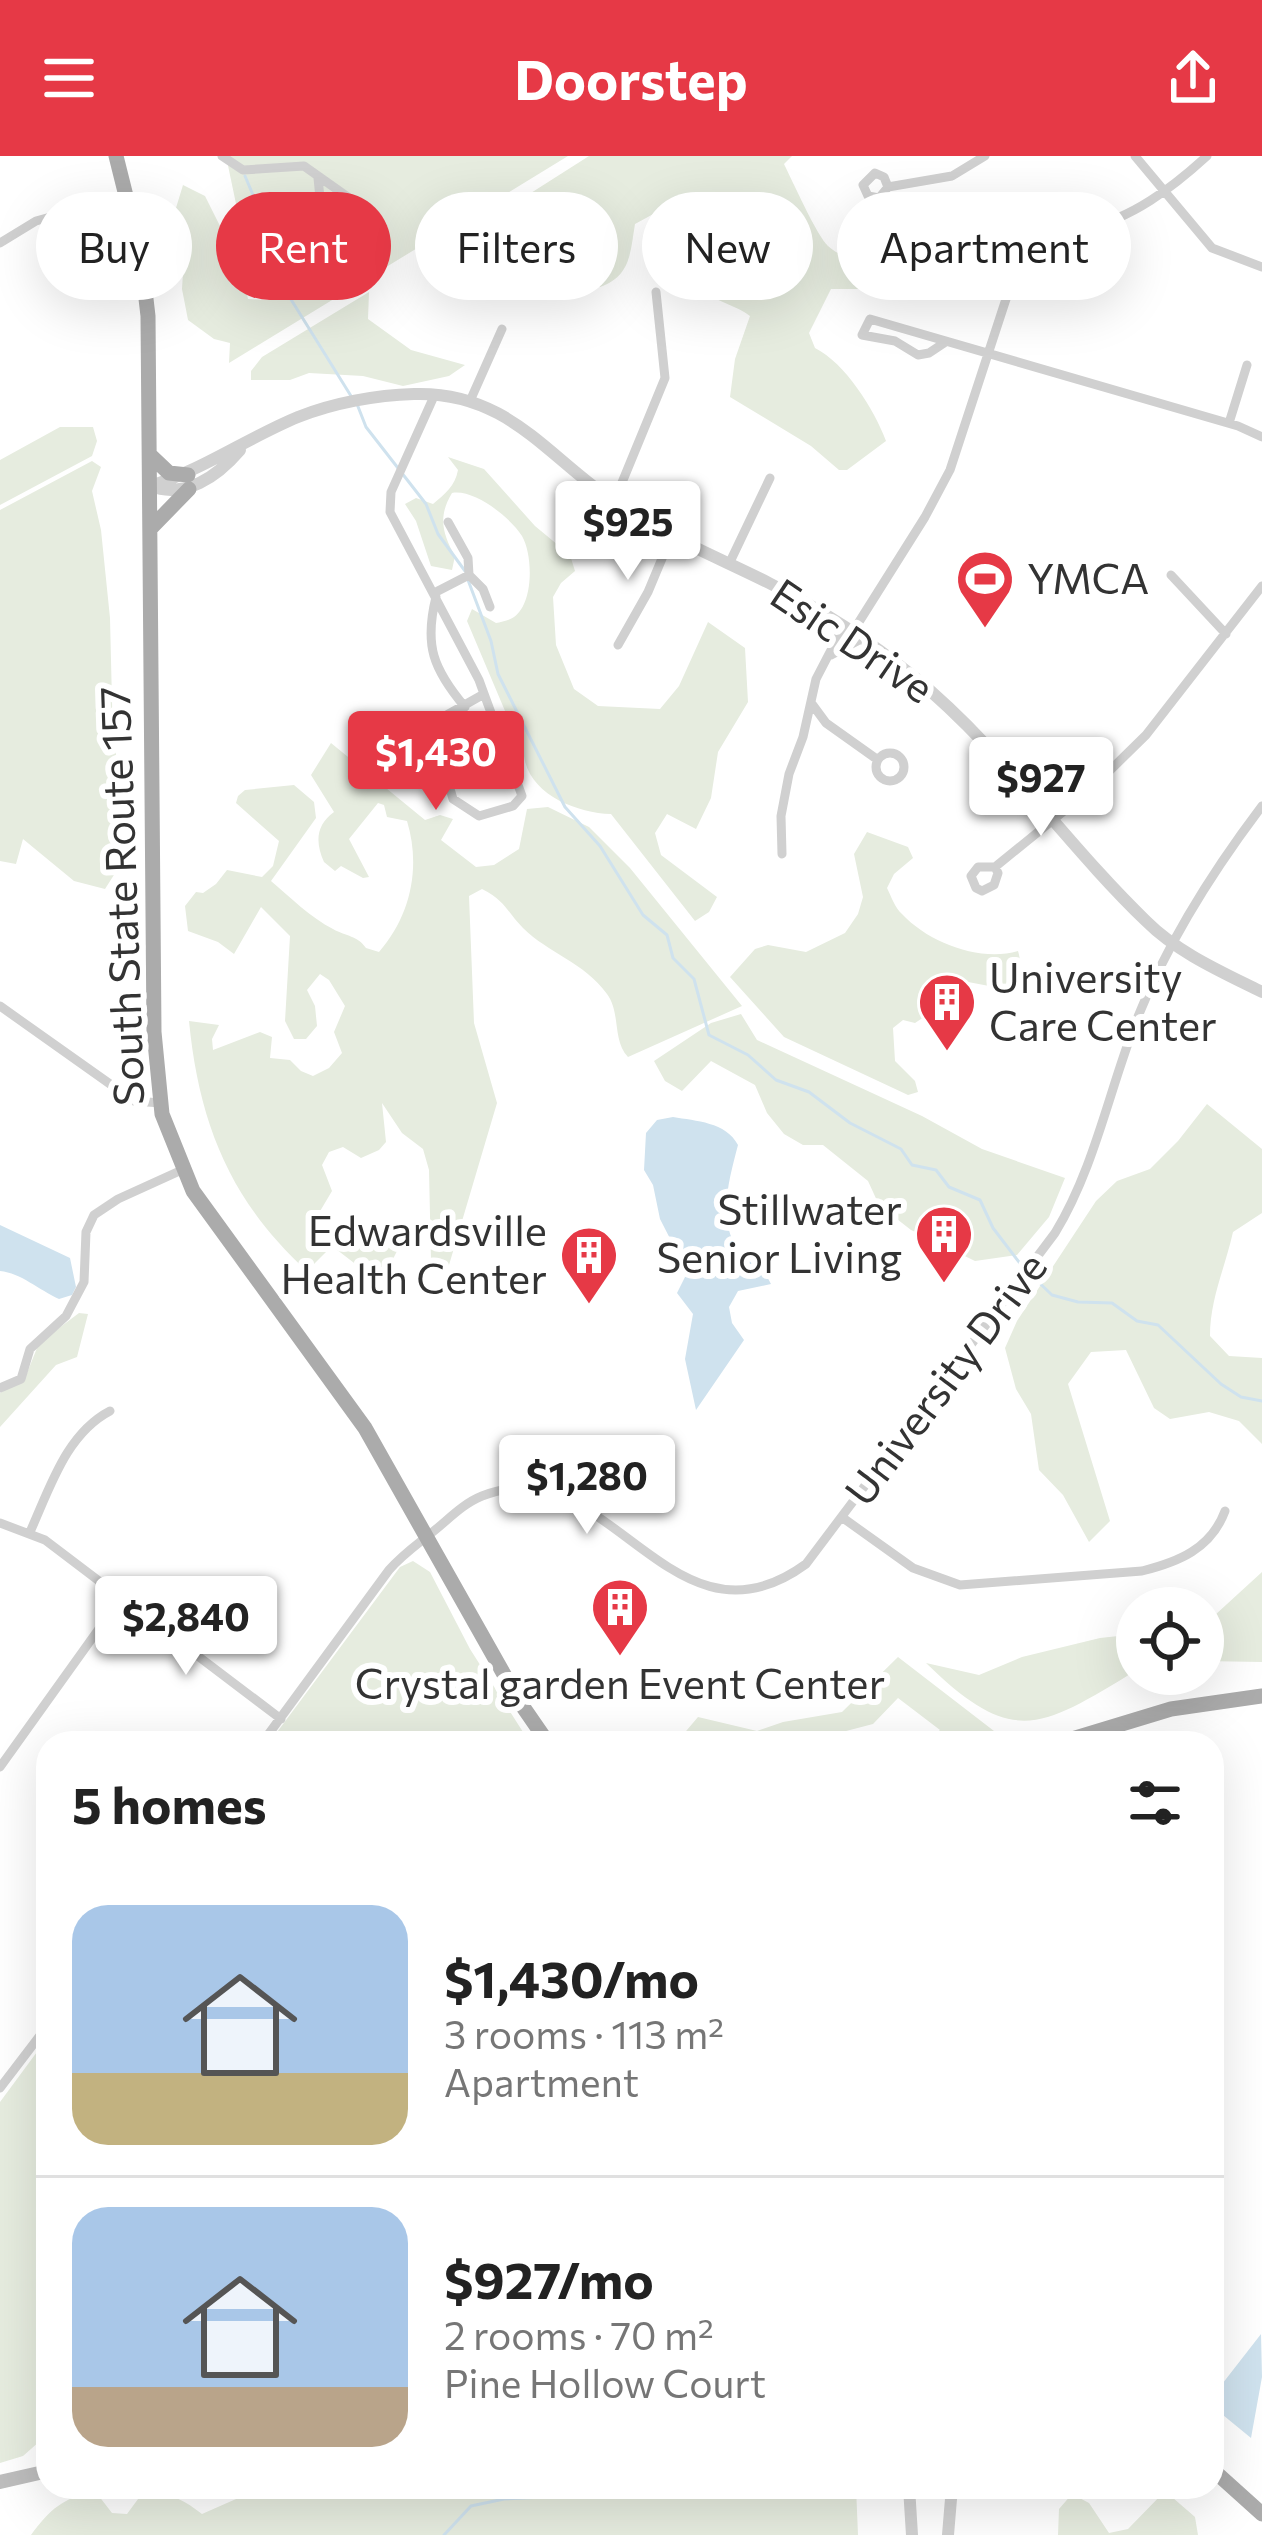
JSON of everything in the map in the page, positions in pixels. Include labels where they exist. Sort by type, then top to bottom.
[{"type":"main road","name":"South State Route 157","points":[[116,156],[125,192]]},
{"type":"main road","name":"South State Route 157","points":[[146,300],[154,1032],[160,1103],[194,1191],[360,1421],[540,1731]]},
{"type":"main road","points":[[149,530],[189,482],[169,473],[150,455]]},
{"type":"main road","points":[[1098,1731],[1171,1709],[1262,1696]]},
{"type":"main road","points":[[0,2482],[36,2474]]},
{"type":"main road","points":[[1224,2481],[1262,2514]]},
{"type":"street","points":[[222,156],[243,170],[304,166],[352,200],[338,219],[331,220],[321,208],[318,178]]},
{"type":"street","points":[[888,187],[952,176],[985,156]]},
{"type":"street","points":[[1135,156],[1212,248],[1262,267]]},
{"type":"street","points":[[782,854],[783,794],[816,679],[852,633],[940,492],[999,314],[1022,272],[1074,241],[1088,244],[1098,238],[1103,227],[1165,191],[1207,156]]},
{"type":"street","points":[[0,243],[36,221]]},
{"type":"street","points":[[614,502],[665,378],[657,300]]},
{"type":"street","points":[[944,343],[917,355],[896,341],[862,335],[870,320],[1229,423],[1262,437]]},
{"type":"street","points":[[470,401],[502,329]]},
{"type":"street","points":[[1229,423],[1247,365]]},
{"type":"street","points":[[435,394],[389,502],[394,521],[484,694],[522,796],[512,806],[479,816],[453,799],[448,782],[423,762],[422,751],[429,725],[484,694]]},
{"type":"street","name":"Esic Drive","points":[[150,486],[189,482],[244,444],[299,416],[331,406],[435,394],[470,401],[532,433],[614,502],[671,537],[852,633],[946,705],[1147,922],[1171,942],[1262,992]]},
{"type":"street","points":[[729,564],[770,478]]},
{"type":"street","points":[[448,522],[468,558],[469,575],[490,607]]},
{"type":"street","points":[[618,645],[671,537]]},
{"type":"street","points":[[464,706],[438,670],[428,627],[435,595],[469,575]]},
{"type":"street","points":[[1171,575],[1226,634]]},
{"type":"street","points":[[995,867],[1146,735],[1262,586]]},
{"type":"street","points":[[831,655],[852,633]]},
{"type":"street","points":[[812,704],[833,729],[878,760]]},
{"type":"street","points":[[803,736],[833,729]]},
{"type":"street","points":[[448,782],[508,758]]},
{"type":"street","name":"University Drive","points":[[271,1731],[389,1570],[408,1549],[479,1497],[526,1488],[570,1501],[687,1581],[709,1588],[752,1590],[790,1576],[806,1564],[1070,1208],[1137,1019],[1171,942],[1262,806]]},
{"type":"street","points":[[0,1006],[134,1101],[160,1103]]},
{"type":"street","points":[[0,1388],[21,1379],[30,1349],[71,1308],[85,1282],[86,1232],[94,1215],[184,1169]]},
{"type":"street","points":[[30,1532],[75,1440],[94,1419],[110,1411]]},
{"type":"street","points":[[843,1518],[929,1577],[977,1586],[1142,1571],[1166,1564],[1206,1541],[1225,1511]]},
{"type":"street","points":[[0,1522],[30,1532],[280,1718]]},
{"type":"street","points":[[0,1767],[121,1598]]},
{"type":"street","points":[[0,2088],[36,2041]]},
{"type":"street","points":[[910,2499],[912,2535]]},
{"type":"street","points":[[948,2535],[951,2499]]},
{"type":"shaded area","points":[[226,156],[568,156],[509,192],[415,192],[415,249],[391,264],[391,192],[234,192]]},
{"type":"shaded area","points":[[589,156],[792,156],[784,164],[798,192],[642,192],[642,220],[635,224],[630,254],[618,277],[618,192],[532,192]]},
{"type":"shaded area","points":[[183,185],[205,196],[216,218],[216,300],[332,300],[229,363],[230,343],[214,339],[188,320],[184,300],[192,300],[192,192],[181,192]]},
{"type":"shaded area","points":[[813,222],[823,240],[837,252],[837,289],[831,289],[809,333],[815,348],[857,388],[886,441],[847,470],[839,470],[811,446],[730,397],[735,359],[750,316],[720,300],[813,300]]},
{"type":"shaded area","points":[[356,300],[369,300],[368,319],[411,350],[465,365],[449,376],[403,386],[363,376],[309,373],[290,380],[251,380],[251,371],[262,357]]},
{"type":"shaded area","points":[[60,427],[93,427],[97,441],[92,456],[0,505],[0,460]]},
{"type":"shaded area","points":[[448,457],[484,469],[535,526],[570,555],[575,571],[553,597],[556,645],[574,689],[598,706],[660,709],[679,686],[708,622],[745,648],[748,702],[718,752],[711,798],[696,829],[667,814],[655,833],[661,855],[717,897],[709,912],[695,921],[611,814],[556,799],[528,769],[467,621],[472,609],[496,623],[521,610],[530,578],[526,544],[491,506],[471,495],[452,493],[443,517],[455,556],[452,570],[431,566],[405,504],[416,498],[433,504],[445,493],[458,470]]},
{"type":"shaded area","points":[[92,461],[101,467],[92,491],[110,618],[113,744],[123,779],[119,867],[105,889],[74,881],[23,839],[16,864],[0,861],[0,510]]},
{"type":"shaded area","points":[[331,743],[425,820],[440,815],[453,819],[441,840],[476,867],[494,865],[519,849],[527,809],[548,807],[589,827],[630,868],[742,1006],[628,1057],[611,1001],[598,983],[533,937],[490,894],[482,889],[469,896],[474,1023],[497,1103],[444,1271],[431,1261],[429,1170],[423,1149],[402,1133],[382,1103],[386,1142],[361,1158],[343,1147],[329,1152],[322,1165],[332,1191],[316,1218],[359,1244],[374,1242],[397,1251],[384,1277],[358,1266],[332,1246],[307,1271],[280,1244],[238,1188],[201,1093],[189,1021],[219,1025],[213,1050],[260,1032],[272,1037],[270,1058],[290,1060],[313,1076],[329,1068],[342,1053],[334,1032],[345,1006],[320,974],[307,990],[317,1026],[306,1039],[294,1039],[285,1021],[290,936],[261,907],[234,954],[188,931],[185,906],[196,892],[216,884],[227,870],[262,877],[273,866],[279,841],[236,803],[238,796],[245,790],[294,785],[314,802],[316,818],[271,881],[317,919],[379,952],[406,906],[413,873],[411,838],[407,821],[387,817],[384,805],[378,803],[349,839],[369,877],[341,866],[335,871],[324,862],[319,834],[334,812],[311,775]]},
{"type":"shaded area","points":[[867,832],[908,847],[913,858],[894,874],[887,888],[897,909],[913,924],[956,948],[988,954],[1018,951],[1020,962],[1005,989],[947,978],[922,1008],[924,1017],[915,1023],[903,1020],[893,1028],[895,1061],[915,1081],[918,1092],[908,1095],[784,1037],[730,977],[755,949],[768,945],[806,952],[845,933],[863,897],[854,854]]},
{"type":"shaded area","points":[[741,1014],[757,1040],[982,1149],[1065,1178],[1049,1217],[1017,1255],[975,1261],[911,1230],[879,1205],[868,1181],[823,1145],[803,1145],[784,1134],[767,1113],[755,1085],[711,1061],[682,1091],[665,1081],[654,1061],[711,1023]]},
{"type":"shaded area","points":[[1207,1104],[1262,1149],[1262,1213],[1233,1232],[1215,1296],[1210,1336],[1229,1356],[1262,1358],[1262,1444],[1239,1421],[1209,1412],[1170,1419],[1154,1408],[1126,1350],[1091,1352],[1068,1384],[1110,1521],[1089,1542],[1063,1495],[1039,1470],[1031,1414],[1016,1389],[1005,1348],[1017,1321],[1096,1201],[1117,1181],[1150,1169]]},
{"type":"shaded area","points":[[79,1313],[88,1314],[77,1357],[56,1365],[0,1427],[0,1393],[25,1378],[39,1343]]},
{"type":"shaded area","points":[[413,1561],[430,1572],[470,1649],[522,1731],[278,1731],[400,1567]]},
{"type":"shaded area","points":[[1262,1572],[1262,1662],[1224,1661],[1224,1607]]},
{"type":"shaded area","points":[[1116,1636],[1116,1682],[1051,1716],[1028,1720],[983,1709],[926,1663],[979,1675],[1022,1657]]},
{"type":"shaded area","points":[[898,1657],[994,1731],[939,1731],[898,1698],[873,1724],[846,1731],[757,1731],[842,1712]]},
{"type":"shaded area","points":[[698,1717],[757,1731],[686,1731]]},
{"type":"shaded area","points":[[36,2053],[36,2445],[23,2456],[0,2463],[0,2102]]},
{"type":"shaded area","points":[[70,2499],[101,2499],[112,2513],[127,2514],[138,2499],[177,2499],[202,2514],[236,2499],[856,2499],[858,2535],[31,2535]]},
{"type":"shaded area","points":[[1068,2499],[1081,2499],[1109,2533],[1128,2529],[1157,2499],[1174,2499],[1195,2517],[1198,2535],[1058,2535],[1059,2509]]},
{"type":"water","points":[[673,1117],[718,1127],[738,1145],[726,1203],[730,1232],[735,1245],[771,1284],[738,1291],[729,1307],[732,1323],[744,1340],[696,1410],[685,1359],[693,1314],[677,1293],[685,1277],[644,1170],[646,1133],[657,1120]]},
{"type":"water","points":[[0,1225],[70,1258],[76,1287],[72,1295],[59,1299],[0,1271]]},
{"type":"water","points":[[1261,2334],[1262,2377],[1251,2438],[1224,2416],[1224,2382]]},
{"type":"waterway","points":[[245,176],[264,221],[268,253],[287,293],[351,396]]},
{"type":"waterway","points":[[357,404],[366,427],[426,504],[438,534],[465,571]]},
{"type":"waterway","points":[[468,580],[498,674],[565,807],[600,846],[643,915],[667,935],[673,958],[694,979],[709,1035],[748,1055],[776,1080],[809,1092],[850,1123],[901,1149],[912,1165],[936,1170],[949,1187],[980,1200],[993,1228],[1022,1266]]},
{"type":"waterway","points":[[1029,1273],[1052,1295],[1112,1303],[1137,1321],[1158,1325],[1221,1384],[1241,1397],[1262,1401]]},
{"type":"waterway","points":[[444,2535],[471,2506],[504,2499]]},
{"type":"place","name":"YMCA","points":[[985,630]]},
{"type":"place","name":"University Care Center","points":[[947,1053]]},
{"type":"place","name":"Stillwater Senior Living","points":[[944,1285]]},
{"type":"place","name":"Edwardsville Health Center","points":[[589,1306]]},
{"type":"place","name":"Crystal garden Event Center","points":[[620,1658]]}]
